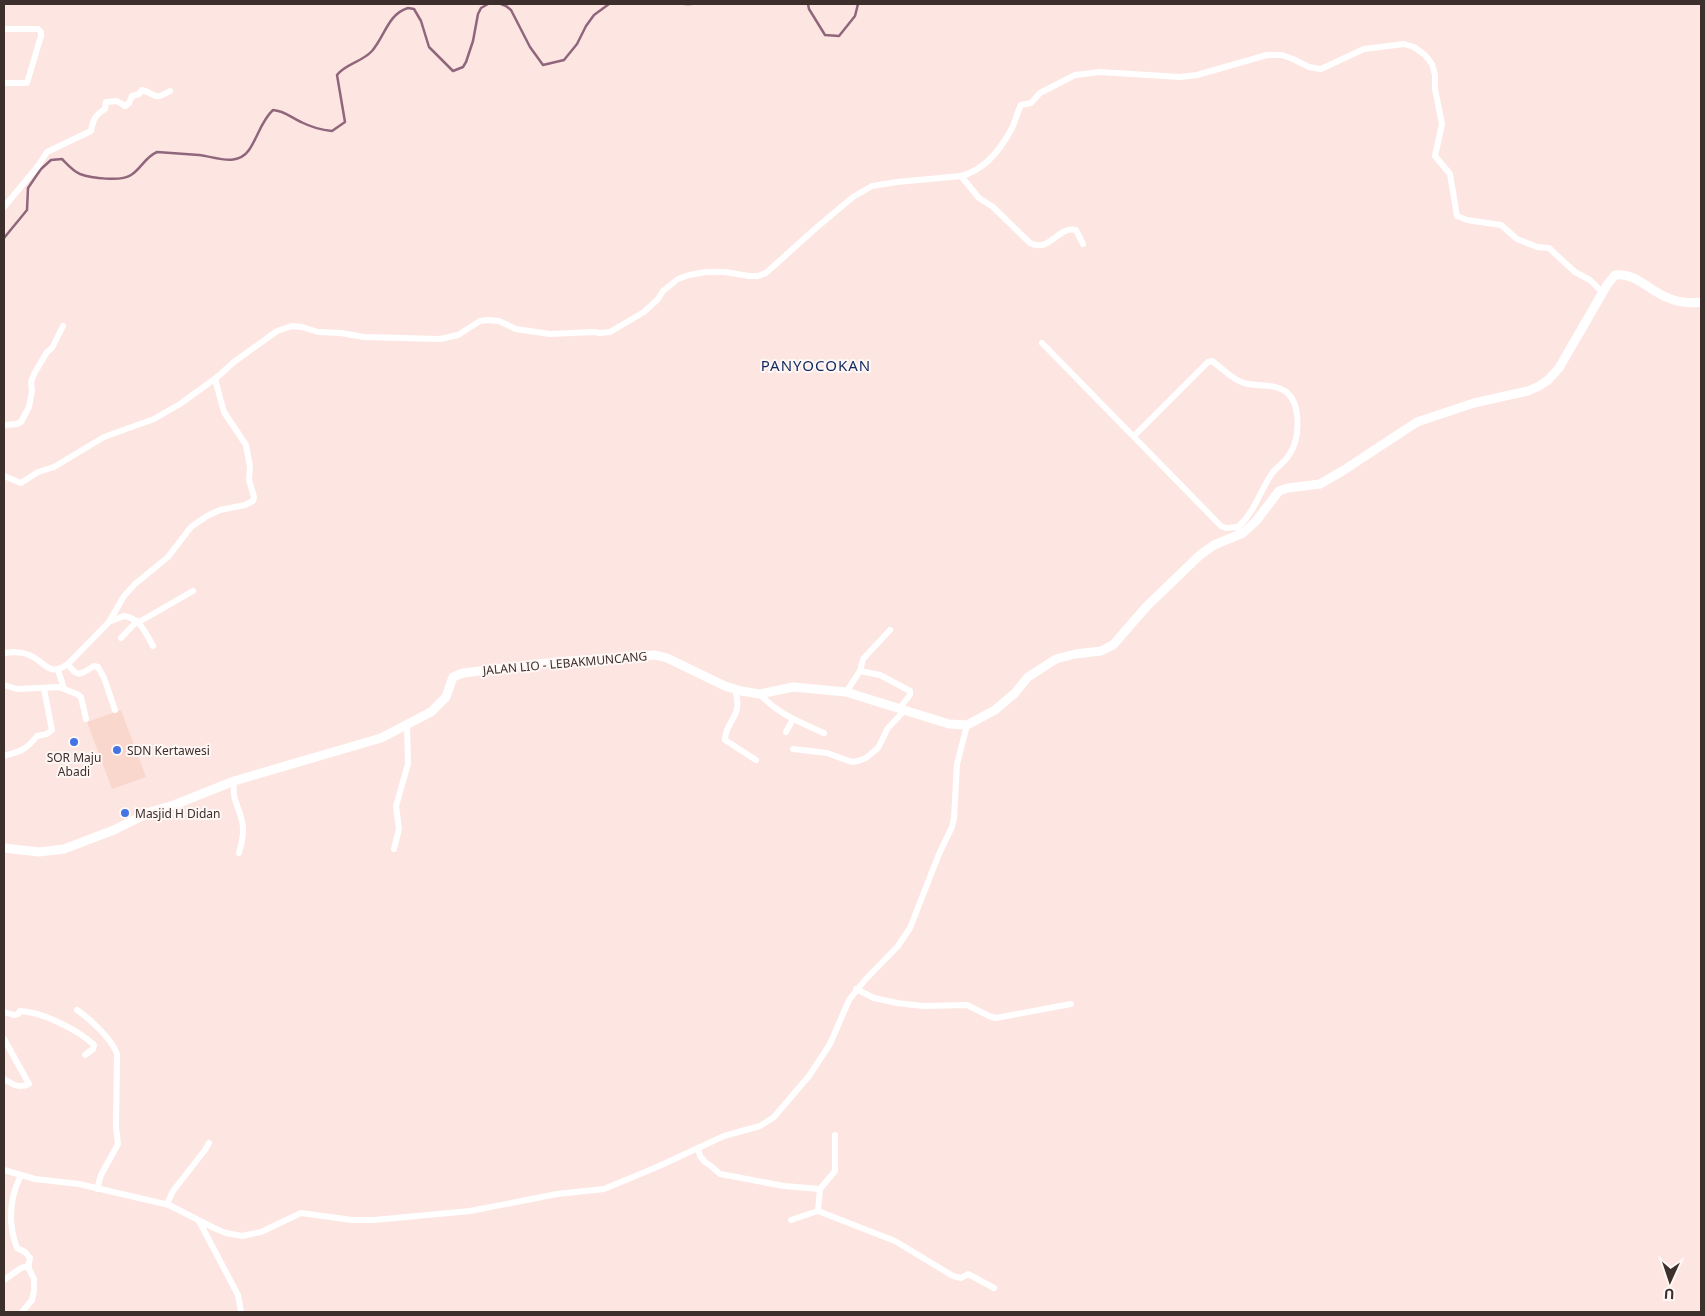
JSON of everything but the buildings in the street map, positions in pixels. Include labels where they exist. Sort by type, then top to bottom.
[{"type":"street","points":[[4,29],[38,29],[41,32],[41,40],[27,83],[4,82]]},
{"type":"street","points":[[4,476],[24,483],[30,476],[54,467],[104,437],[154,419],[180,404],[277,331],[292,326],[318,332],[364,337],[440,339],[458,335],[480,321],[488,320],[499,321],[516,329],[550,334],[610,332],[644,312],[658,299],[663,290],[678,279],[706,272],[725,272],[749,276],[758,276],[766,273],[846,204],[872,186],[970,174],[992,158],[1004,142],[1021,105],[1031,103],[1040,93],[1075,75],[1100,72],[1180,77],[1197,75],[1267,55],[1282,55],[1293,58],[1309,67],[1321,69],[1364,50],[1404,44],[1414,47],[1425,55],[1432,64],[1435,75],[1435,89],[1442,124],[1435,156],[1450,174],[1456,216],[1467,220],[1496,223],[1523,242],[1536,247],[1549,248],[1575,272],[1590,280],[1603,293]]},
{"type":"street","points":[[4,207],[38,166],[46,152],[90,131],[92,121],[104,109],[106,102],[117,101],[125,106],[130,103],[132,96],[139,94],[142,90],[157,97],[170,91]]},
{"type":"street","points":[[962,176],[979,198],[993,208],[1030,243],[1036,246],[1043,246],[1072,229],[1076,230],[1083,244]]},
{"type":"street","points":[[4,1170],[35,1179],[79,1184],[167,1204],[190,1214],[199,1221],[242,1236],[261,1232],[301,1213],[365,1220],[478,1210],[557,1194],[604,1189],[724,1136],[760,1126],[774,1118],[825,1053],[848,1000],[856,989],[898,946],[910,928],[939,854],[952,827],[957,764],[967,726],[995,710],[1015,693],[1028,677],[1048,663],[1064,656],[1101,651],[1113,645],[1147,606],[1200,555],[1256,521],[1279,491],[1320,484],[1417,422],[1474,403],[1528,390],[1548,380],[1559,368],[1611,279],[1615,276],[1627,275],[1666,297],[1680,302],[1701,302]]},
{"type":"street","points":[[4,424],[17,424],[21,422],[29,407],[31,382],[34,374],[47,352],[52,348],[63,326]]},
{"type":"street","points":[[1042,343],[1221,526],[1240,530]]},
{"type":"street","points":[[1134,436],[1208,362],[1212,362],[1243,383],[1276,386],[1287,392],[1295,407],[1298,419],[1293,447],[1289,456],[1273,472],[1240,530]]},
{"type":"street","points":[[4,653],[29,655],[47,668],[58,670],[68,664],[109,622],[124,596],[134,584],[168,557],[191,528],[213,513],[245,505],[252,501],[254,497],[249,480],[250,467],[246,445],[224,412],[216,378]]},
{"type":"street","points":[[122,638],[138,621],[193,591]]},
{"type":"street","points":[[109,622],[124,616],[138,621],[153,646]]},
{"type":"street","points":[[846,692],[860,671],[863,659],[890,630]]},
{"type":"street","name":"JALAN LIO - LEBAKMUNCANG","points":[[4,848],[39,852],[64,849],[114,830],[150,812],[174,805],[234,781],[381,738],[431,712],[448,695],[451,680],[456,675],[556,662],[654,655],[667,658],[735,690],[760,694],[794,687],[846,692],[949,724],[967,726]]},
{"type":"street","points":[[68,664],[78,674],[85,672],[93,666],[98,667],[104,678],[115,710]]},
{"type":"street","points":[[58,670],[64,690]]},
{"type":"street","points":[[793,749],[827,753],[852,762],[866,758],[878,748],[888,728],[902,710],[910,695],[909,690],[880,675],[860,671]]},
{"type":"street","points":[[4,685],[17,689],[58,688],[77,694],[81,697],[86,719]]},
{"type":"street","points":[[4,756],[23,750],[37,736],[47,734],[52,730],[44,689]]},
{"type":"street","points":[[735,690],[738,698],[738,710],[725,734],[725,740],[756,760]]},
{"type":"street","points":[[760,694],[767,702],[793,719],[824,733]]},
{"type":"street","points":[[786,732],[793,719]]},
{"type":"street","points":[[394,849],[399,829],[396,806],[408,764],[407,725]]},
{"type":"street","points":[[234,781],[234,801],[242,820],[243,828],[239,853]]},
{"type":"street","points":[[856,989],[874,998],[897,1003],[923,1006],[967,1005],[996,1018],[1071,1004]]},
{"type":"street","points":[[77,1010],[87,1017],[114,1046],[117,1054],[116,1128],[119,1140],[101,1175],[97,1189]]},
{"type":"street","points":[[4,1012],[14,1015],[20,1012],[30,1012],[42,1015],[82,1034],[94,1045]]},
{"type":"street","points":[[85,1055],[105,1037]]},
{"type":"street","points":[[4,1040],[29,1084],[26,1086],[16,1086],[4,1079]]},
{"type":"street","points":[[818,1211],[820,1190],[835,1171],[835,1135]]},
{"type":"street","points":[[167,1204],[173,1191],[193,1167],[209,1143]]},
{"type":"street","points":[[698,1148],[700,1156],[705,1162],[720,1174],[784,1186],[820,1190]]},
{"type":"street","points":[[20,1175],[16,1184],[10,1225],[17,1248],[25,1252],[30,1258],[29,1266],[34,1279],[32,1300],[22,1312]]},
{"type":"street","points":[[791,1220],[818,1211],[895,1241],[953,1276],[961,1278],[968,1274],[994,1288]]},
{"type":"street","points":[[199,1221],[238,1294],[241,1312]]},
{"type":"street","points":[[4,1280],[20,1268],[29,1266]]},
{"type":"shaded area","name":"SDN Kertawesi","points":[[121,710],[146,777],[112,789],[87,722]]},
{"type":"waterway","points":[[4,238],[27,210],[28,188],[41,169],[51,160],[62,159],[80,174],[113,179],[131,175],[149,157],[157,152],[232,160],[239,158],[249,150],[265,119],[273,110],[284,113],[312,127],[332,131],[345,122],[337,75],[344,68],[372,51],[396,15],[408,8],[414,9],[421,21],[429,47],[453,71],[463,67],[466,62],[473,41],[478,14],[481,8],[488,4]]},
{"type":"waterway","points":[[501,4],[511,10],[530,47],[543,65],[564,60],[577,44],[594,15],[609,4]]},
{"type":"waterway","points":[[685,4],[691,4]]},
{"type":"waterway","points":[[808,4],[809,9],[825,35],[839,36],[855,16],[858,4]]},
{"type":"place","name":"SOR Maju Abadi","points":[[74,742]]},
{"type":"place","name":"SDN Kertawesi","points":[[117,750]]},
{"type":"place","name":"Masjid H Didan","points":[[125,813]]},
{"type":"district","name":"PANYOCOKAN","points":[[816,365]]}]
